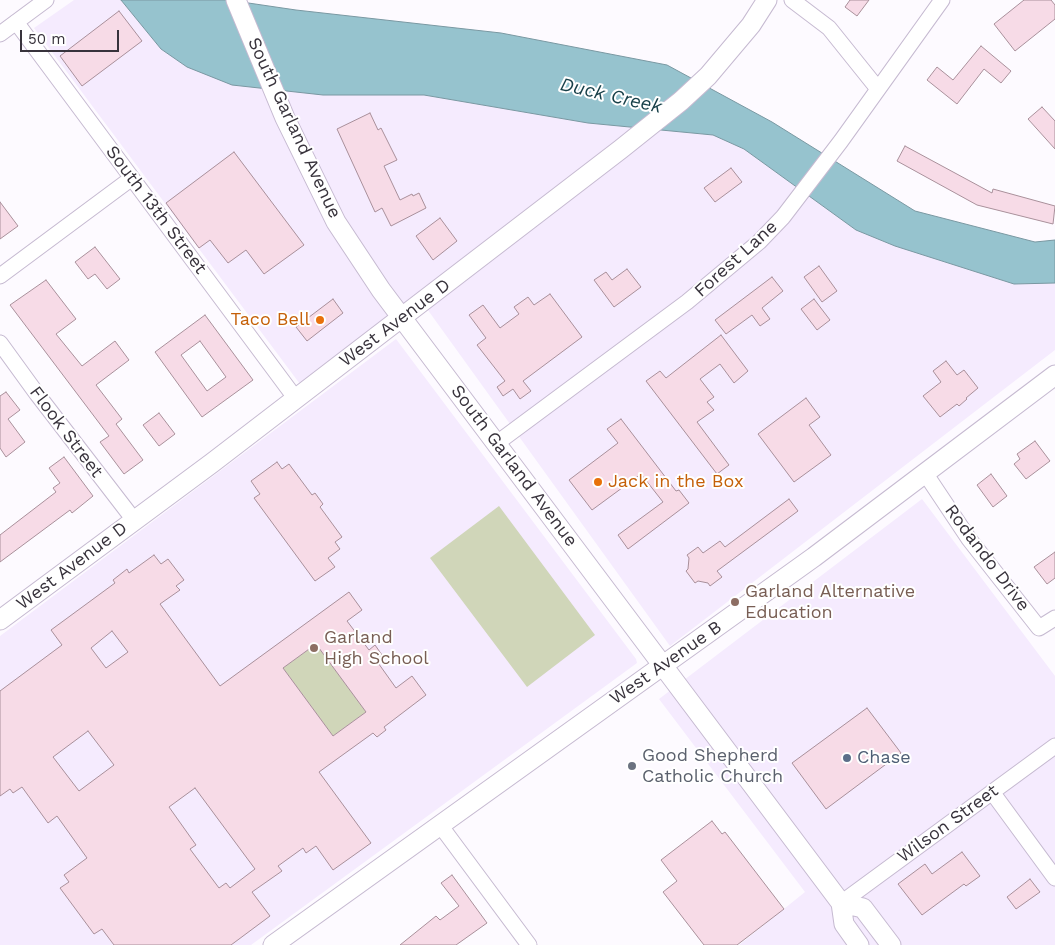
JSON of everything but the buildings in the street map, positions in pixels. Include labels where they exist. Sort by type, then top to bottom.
[{"type":"main road","name":"South Garland Avenue","points":[[236,0],[285,118],[336,222],[381,290],[841,903],[844,924],[859,945]]},
{"type":"main road","name":"West Avenue D","points":[[0,620],[402,318],[681,101],[716,66],[751,25],[767,0]]},
{"type":"main road","name":"West Avenue B","points":[[273,945],[814,557],[1055,375]]},
{"type":"main road","points":[[841,903],[863,908],[891,945]]},
{"type":"street","points":[[0,34],[46,0]]},
{"type":"street","points":[[792,0],[829,28],[878,90]]},
{"type":"street","name":"Forest Lane","points":[[497,443],[687,302],[759,242],[792,205],[841,141],[942,0]]},
{"type":"street","name":"South 13th Street","points":[[16,22],[296,398]]},
{"type":"street","points":[[0,276],[132,178]]},
{"type":"street","name":"Flook Street","points":[[0,343],[134,520]]},
{"type":"street","name":"Rodando Drive","points":[[925,473],[969,539],[1039,628],[1055,618]]},
{"type":"street","name":"Wilson Street","points":[[841,903],[1055,746]]},
{"type":"street","points":[[992,792],[1055,878]]},
{"type":"street","points":[[440,825],[524,943]]},
{"type":"shaded area","points":[[74,0],[121,0],[161,49],[187,67],[323,95],[424,95],[588,123],[713,135],[744,149],[856,230],[893,245],[1014,284],[1055,283],[1055,350],[670,646],[417,295],[300,384],[34,28]]},
{"type":"shaded area","name":"Garland High School","points":[[396,339],[636,659],[637,663],[251,945],[0,945],[0,636]]},
{"type":"shaded area","points":[[922,499],[1055,676],[1055,945],[739,945],[805,892],[659,699]]},
{"type":"green space","points":[[499,506],[595,635],[527,687],[430,558]]},
{"type":"green space","points":[[316,644],[366,712],[333,736],[283,668]]},
{"type":"water","name":"Duck Creek","points":[[121,0],[228,0],[296,10],[501,33],[667,65],[772,122],[915,211],[1035,242],[1055,240],[1055,283],[1014,284],[895,246],[856,230],[744,149],[713,135],[588,123],[424,95],[323,95],[232,85],[187,67],[161,49]]},
{"type":"place","name":"Taco Bell","points":[[320,320]]},
{"type":"place","name":"Jack in the Box","points":[[598,482]]},
{"type":"place","name":"Garland Alternative Education","points":[[735,602]]},
{"type":"place","name":"Garland High School","points":[[314,648]]},
{"type":"place","name":"Chase","points":[[847,758]]},
{"type":"place","name":"Good Shepherd Catholic Church","points":[[632,766]]}]
